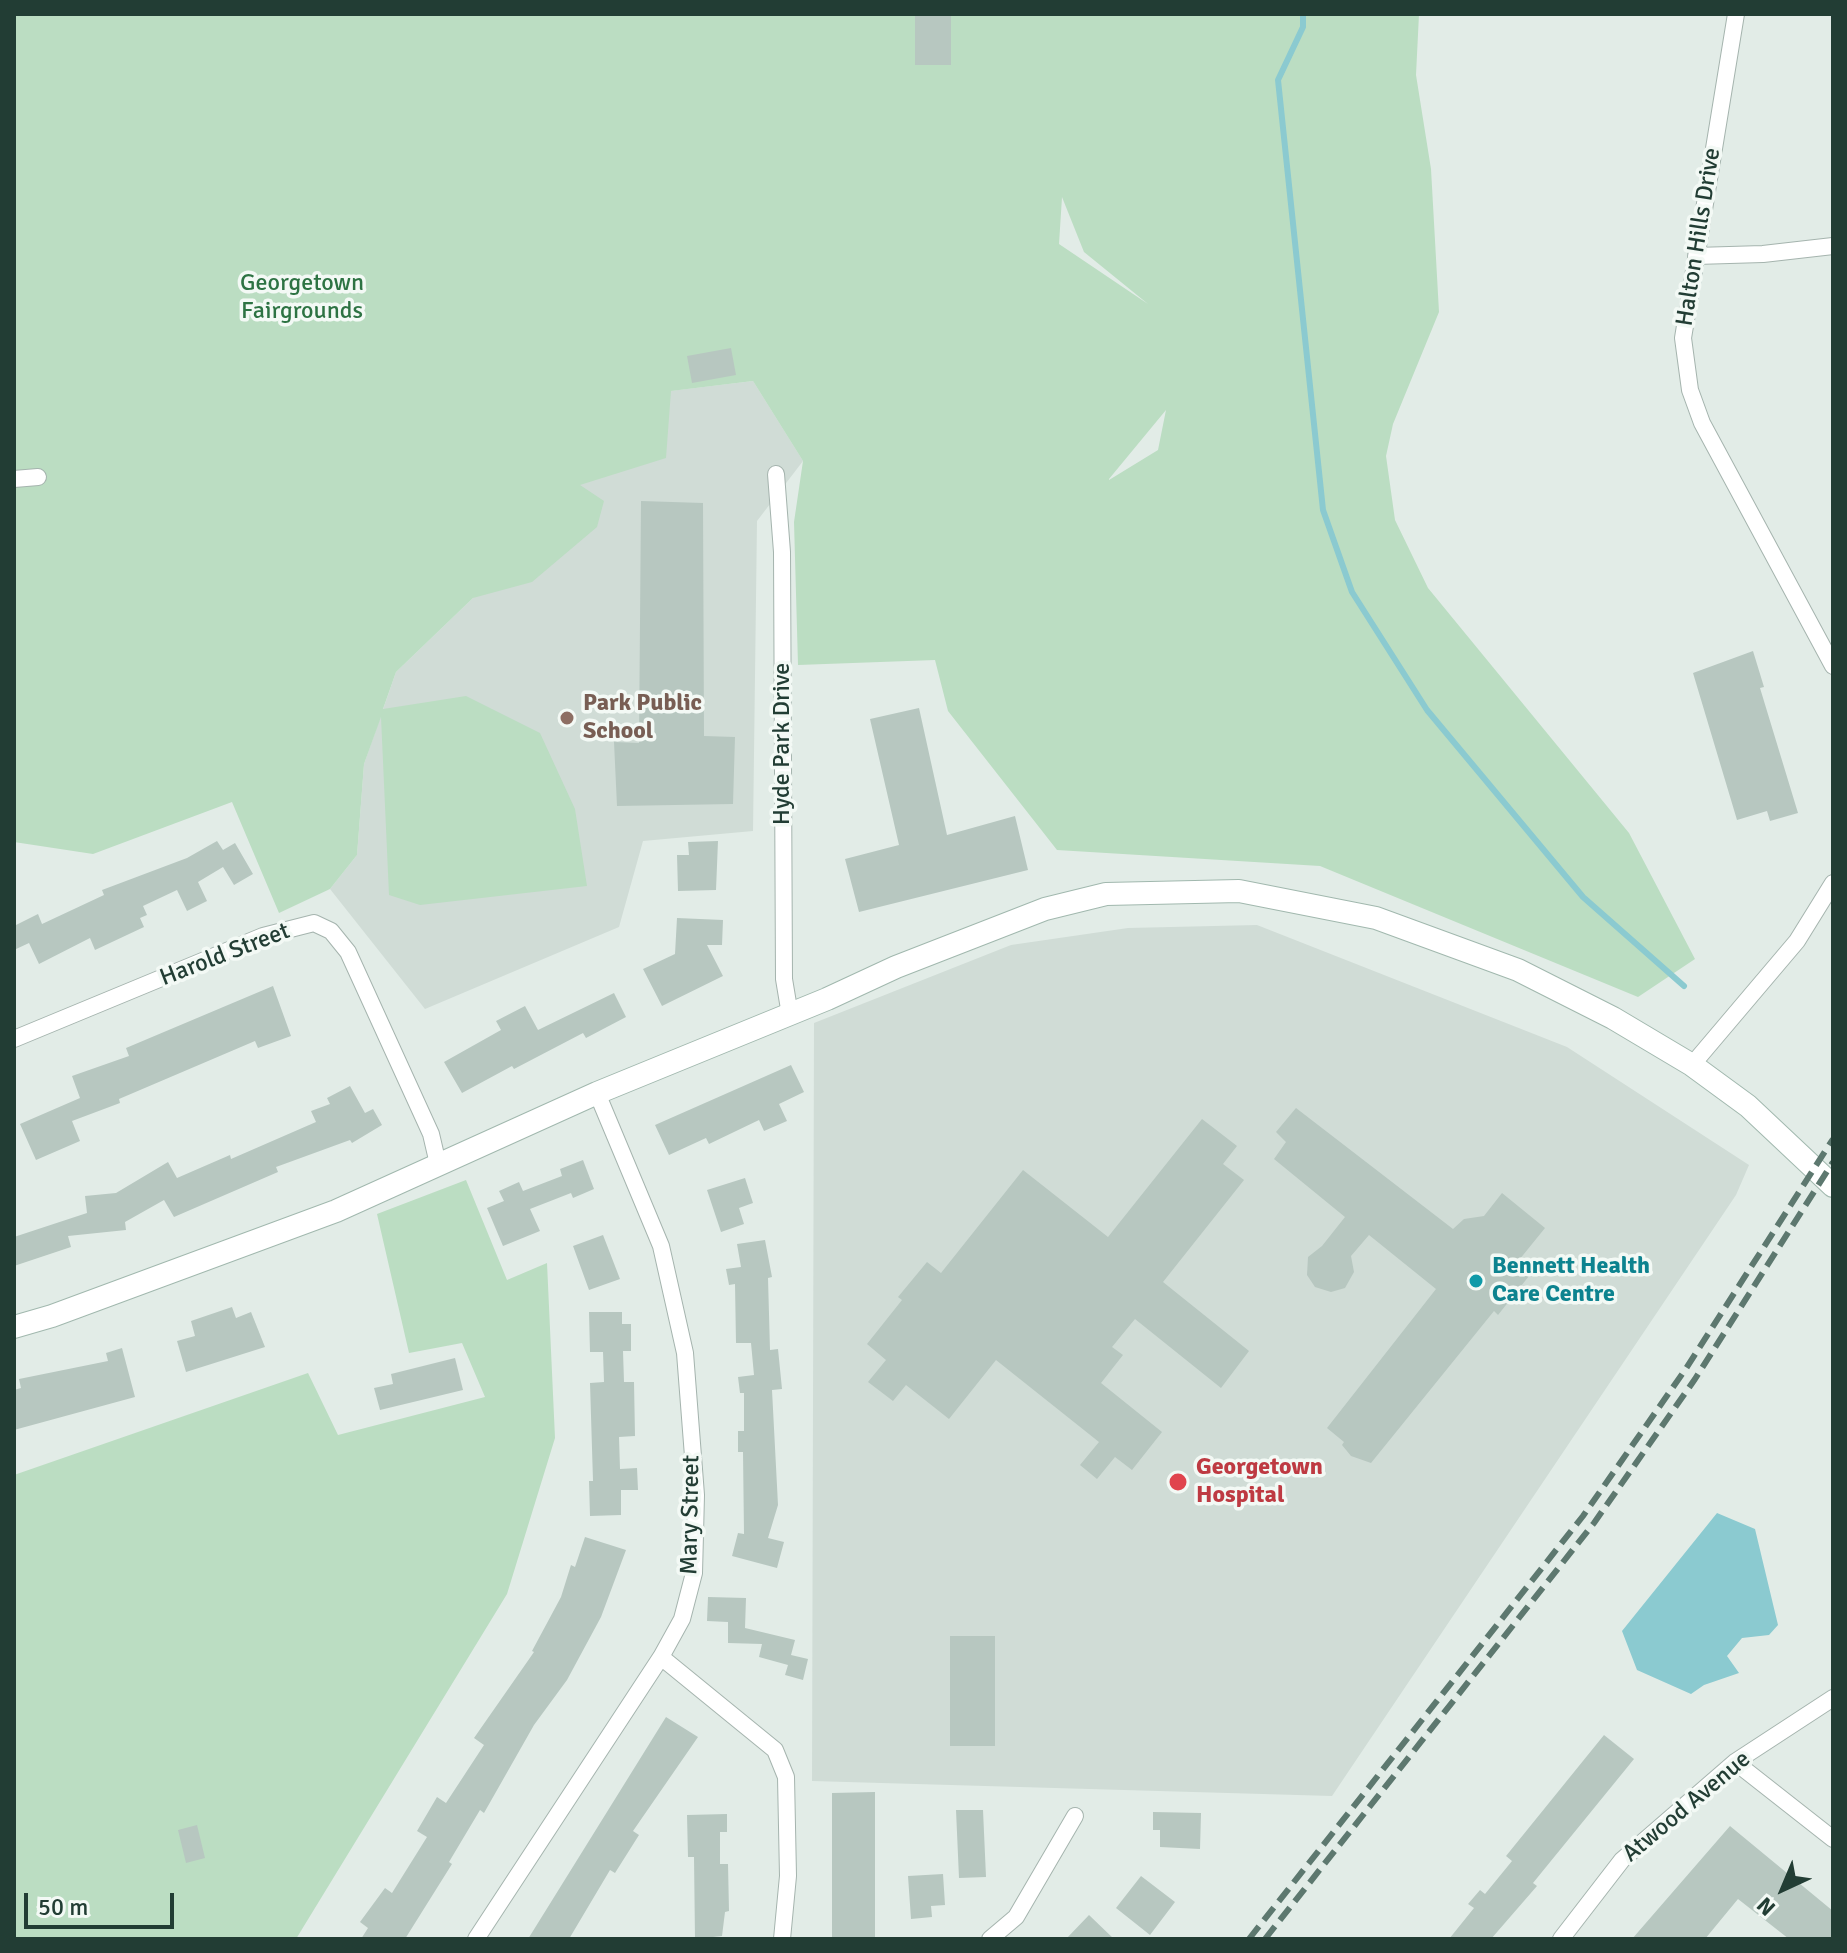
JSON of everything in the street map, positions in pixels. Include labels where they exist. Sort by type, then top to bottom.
[{"type":"street","name":"Halton Hills Drive","points":[[1736,14],[1683,338],[1690,390],[1728,474],[1833,666]]},
{"type":"street","points":[[1696,256],[1763,254],[1833,246]]},
{"type":"street","name":"Hyde Park Drive","points":[[776,474],[782,552],[784,979],[790,1015]]},
{"type":"street","points":[[14,479],[38,477]]},
{"type":"street","points":[[1692,1065],[1797,941],[1833,883]]},
{"type":"street","points":[[14,1327],[52,1316],[336,1211],[597,1093],[790,1015],[896,967],[1045,909],[1106,894],[1239,891],[1376,918],[1518,970],[1613,1018],[1692,1065],[1748,1106],[1833,1186]]},
{"type":"street","name":"Harold Street","points":[[14,1039],[263,936],[314,923],[331,931],[348,952],[431,1134],[438,1164]]},
{"type":"street","name":"Mary Street","points":[[476,1939],[661,1657],[682,1619],[694,1573],[696,1495],[685,1353],[661,1246],[597,1093]]},
{"type":"street","points":[[661,1657],[775,1750],[786,1777],[788,1876],[782,1939]]},
{"type":"street","name":"Atwood Avenue","points":[[1561,1939],[1622,1860],[1735,1762],[1833,1698]]},
{"type":"street","points":[[1735,1762],[1833,1839]]},
{"type":"street","points":[[990,1939],[1016,1917],[1075,1816]]},
{"type":"shaded area","name":"Park Public School","points":[[753,381],[803,461],[757,521],[753,831],[643,841],[619,927],[425,1009],[330,889],[357,855],[364,764],[396,672],[473,598],[531,500],[670,391]]},
{"type":"shaded area","name":"Georgetown Hospital","points":[[1257,925],[1567,1047],[1749,1165],[1736,1195],[1332,1796],[812,1781],[814,1023],[1011,945],[1128,928]]},
{"type":"green space","name":"Georgetown Fairgrounds","points":[[14,14],[1419,14],[1416,75],[1431,169],[1439,312],[1393,424],[1386,456],[1395,520],[1428,588],[1629,833],[1695,959],[1638,997],[1320,866],[1057,850],[948,711],[935,660],[798,665],[794,522],[803,461],[753,381],[671,391],[666,458],[580,485],[604,501],[597,527],[532,582],[473,598],[396,672],[383,709],[466,696],[540,733],[575,809],[587,886],[420,905],[389,895],[381,717],[364,764],[357,855],[330,889],[279,913],[232,802],[93,854],[14,842]],"holes":[[[1062,197],[1084,252],[1148,304],[1059,244]],[[1166,410],[1158,450],[1109,480],[1109,479]]]},
{"type":"green space","points":[[466,1180],[507,1280],[547,1263],[555,1438],[507,1594],[296,1939],[14,1939],[14,1475],[308,1373],[338,1435],[485,1397],[462,1343],[409,1353],[377,1214]]},
{"type":"water","points":[[1717,1513],[1755,1529],[1778,1625],[1769,1635],[1742,1638],[1727,1656],[1739,1673],[1704,1685],[1691,1694],[1637,1670],[1622,1631]]},
{"type":"building","points":[[915,14],[951,14],[951,65],[915,65]]},
{"type":"building","points":[[731,348],[736,375],[692,383],[687,356]]},
{"type":"building","points":[[641,501],[703,503],[704,736],[735,737],[733,804],[617,806],[614,742],[639,743]]},
{"type":"building","points":[[1753,651],[1764,687],[1760,688],[1798,813],[1770,821],[1767,811],[1737,820],[1693,673]]},
{"type":"building","points":[[919,708],[947,835],[1015,816],[1028,870],[859,912],[845,859],[899,845],[870,719]]},
{"type":"building","points":[[217,841],[223,850],[235,843],[253,874],[234,885],[223,867],[198,882],[207,901],[187,911],[177,890],[143,906],[147,915],[140,918],[144,927],[95,950],[90,938],[39,964],[29,943],[14,950],[14,926],[38,914],[42,924],[104,895],[102,890],[187,858]]},
{"type":"building","points":[[718,841],[716,890],[678,891],[677,855],[689,855],[688,842]]},
{"type":"building","points":[[677,918],[723,920],[722,945],[707,945],[723,976],[662,1006],[643,969],[675,954]]},
{"type":"building","points":[[273,986],[291,1036],[258,1048],[255,1041],[119,1099],[120,1103],[72,1121],[80,1141],[36,1160],[20,1124],[80,1098],[72,1076],[129,1056],[126,1048]]},
{"type":"building","points":[[614,993],[626,1017],[586,1038],[583,1033],[462,1093],[444,1062],[501,1030],[496,1021],[525,1006],[538,1030]]},
{"type":"building","points":[[791,1065],[804,1092],[779,1104],[787,1121],[764,1131],[759,1120],[709,1144],[706,1138],[669,1155],[655,1125]]},
{"type":"building","points":[[350,1086],[365,1113],[373,1109],[382,1125],[352,1143],[350,1140],[276,1167],[278,1172],[174,1217],[164,1200],[125,1222],[126,1230],[68,1236],[71,1247],[14,1266],[14,1237],[87,1213],[85,1196],[116,1193],[168,1162],[177,1178],[230,1155],[231,1159],[316,1122],[311,1111],[330,1104],[327,1098]]},
{"type":"building","name":"Bennett Health Care Centre","points":[[1296,1108],[1453,1229],[1464,1219],[1484,1216],[1502,1193],[1545,1228],[1515,1265],[1529,1276],[1498,1315],[1494,1311],[1371,1463],[1351,1456],[1342,1445],[1344,1442],[1327,1428],[1436,1289],[1369,1235],[1351,1256],[1354,1272],[1345,1288],[1331,1292],[1315,1287],[1307,1275],[1308,1257],[1322,1246],[1345,1217],[1274,1159],[1286,1142],[1276,1132]]},
{"type":"building","points":[[1202,1119],[1237,1146],[1223,1164],[1244,1180],[1163,1282],[1249,1351],[1221,1388],[1135,1319],[1112,1347],[1123,1355],[1101,1383],[1162,1432],[1132,1470],[1115,1457],[1097,1479],[1080,1465],[1099,1442],[996,1360],[949,1419],[906,1385],[893,1401],[868,1382],[886,1360],[867,1344],[902,1300],[898,1297],[927,1262],[941,1273],[1023,1170],[1108,1237]]},
{"type":"building","points":[[583,1160],[594,1189],[573,1198],[571,1193],[530,1209],[540,1231],[503,1246],[487,1208],[504,1201],[499,1191],[519,1182],[523,1191],[562,1176],[560,1169]]},
{"type":"building","points":[[745,1178],[753,1203],[739,1208],[744,1224],[721,1232],[707,1190]]},
{"type":"building","points":[[603,1235],[620,1279],[589,1290],[573,1246]]},
{"type":"building","points":[[765,1240],[772,1277],[768,1278],[770,1350],[778,1349],[782,1389],[772,1390],[778,1505],[768,1538],[784,1542],[777,1568],[732,1556],[738,1533],[744,1534],[743,1452],[738,1452],[738,1431],[744,1431],[744,1393],[740,1393],[738,1377],[754,1375],[751,1343],[736,1343],[735,1284],[729,1285],[726,1269],[741,1267],[737,1244]]},
{"type":"building","points":[[232,1307],[236,1318],[251,1312],[265,1347],[186,1372],[177,1341],[195,1336],[191,1321]]},
{"type":"building","points":[[589,1312],[622,1312],[622,1324],[631,1324],[631,1351],[623,1351],[624,1382],[634,1382],[635,1436],[619,1437],[620,1469],[637,1468],[638,1490],[621,1490],[621,1515],[590,1516],[589,1481],[593,1481],[590,1383],[604,1382],[603,1352],[590,1352]]},
{"type":"building","points":[[122,1348],[135,1397],[14,1430],[14,1390],[21,1388],[19,1379],[108,1361],[106,1353]]},
{"type":"building","points":[[455,1358],[463,1390],[380,1410],[374,1388],[393,1384],[391,1374]]},
{"type":"building","points":[[585,1537],[626,1550],[601,1617],[567,1680],[534,1725],[484,1813],[480,1810],[449,1862],[452,1864],[405,1939],[361,1939],[368,1928],[360,1922],[385,1888],[392,1893],[427,1837],[417,1831],[437,1797],[446,1803],[484,1745],[474,1738],[534,1652],[561,1597],[571,1565],[575,1567]]},
{"type":"building","points":[[708,1597],[746,1598],[745,1628],[795,1640],[791,1655],[808,1659],[803,1680],[785,1675],[788,1665],[759,1657],[762,1644],[728,1643],[728,1622],[707,1621]]},
{"type":"building","points":[[950,1636],[995,1636],[995,1746],[950,1746]]},
{"type":"building","points":[[666,1717],[698,1737],[633,1831],[639,1835],[615,1873],[610,1870],[569,1939],[528,1939]]},
{"type":"building","points":[[1604,1735],[1634,1759],[1533,1883],[1537,1886],[1491,1939],[1449,1939],[1474,1908],[1468,1904],[1480,1890],[1485,1894],[1512,1861],[1506,1856]]},
{"type":"building","points":[[875,1792],[875,1939],[832,1939],[832,1793]]},
{"type":"building","points":[[956,1810],[983,1810],[986,1877],[959,1878]]},
{"type":"building","points":[[1153,1812],[1201,1813],[1200,1849],[1160,1847],[1160,1830],[1153,1830]]},
{"type":"building","points":[[727,1814],[727,1832],[720,1832],[720,1864],[728,1864],[729,1911],[725,1912],[722,1936],[695,1939],[694,1857],[688,1857],[687,1815]]},
{"type":"building","points":[[197,1825],[205,1858],[186,1863],[178,1830]]},
{"type":"building","points":[[1730,1826],[1833,1911],[1833,1939],[1789,1939],[1738,1899],[1705,1939],[1632,1939]]},
{"type":"building","points":[[943,1874],[945,1905],[931,1906],[932,1917],[911,1919],[908,1876]]},
{"type":"building","points":[[1141,1876],[1175,1902],[1150,1935],[1116,1908]]},
{"type":"building","points":[[1089,1915],[1114,1939],[1066,1939]]},
{"type":"waterway","points":[[1303,14],[1303,27],[1278,80],[1323,510],[1352,592],[1427,710],[1583,897],[1684,986]]},
{"type":"railway","points":[[1249,1939],[1583,1516],[1685,1370],[1833,1139]]},
{"type":"railway","points":[[1265,1939],[1594,1523],[1695,1379],[1833,1162]]},
{"type":"place","name":"Park Public School","points":[[567,718]]},
{"type":"place","name":"Bennett Health Care Centre","points":[[1476,1281]]},
{"type":"place","name":"Georgetown Hospital","points":[[1178,1482]]}]
